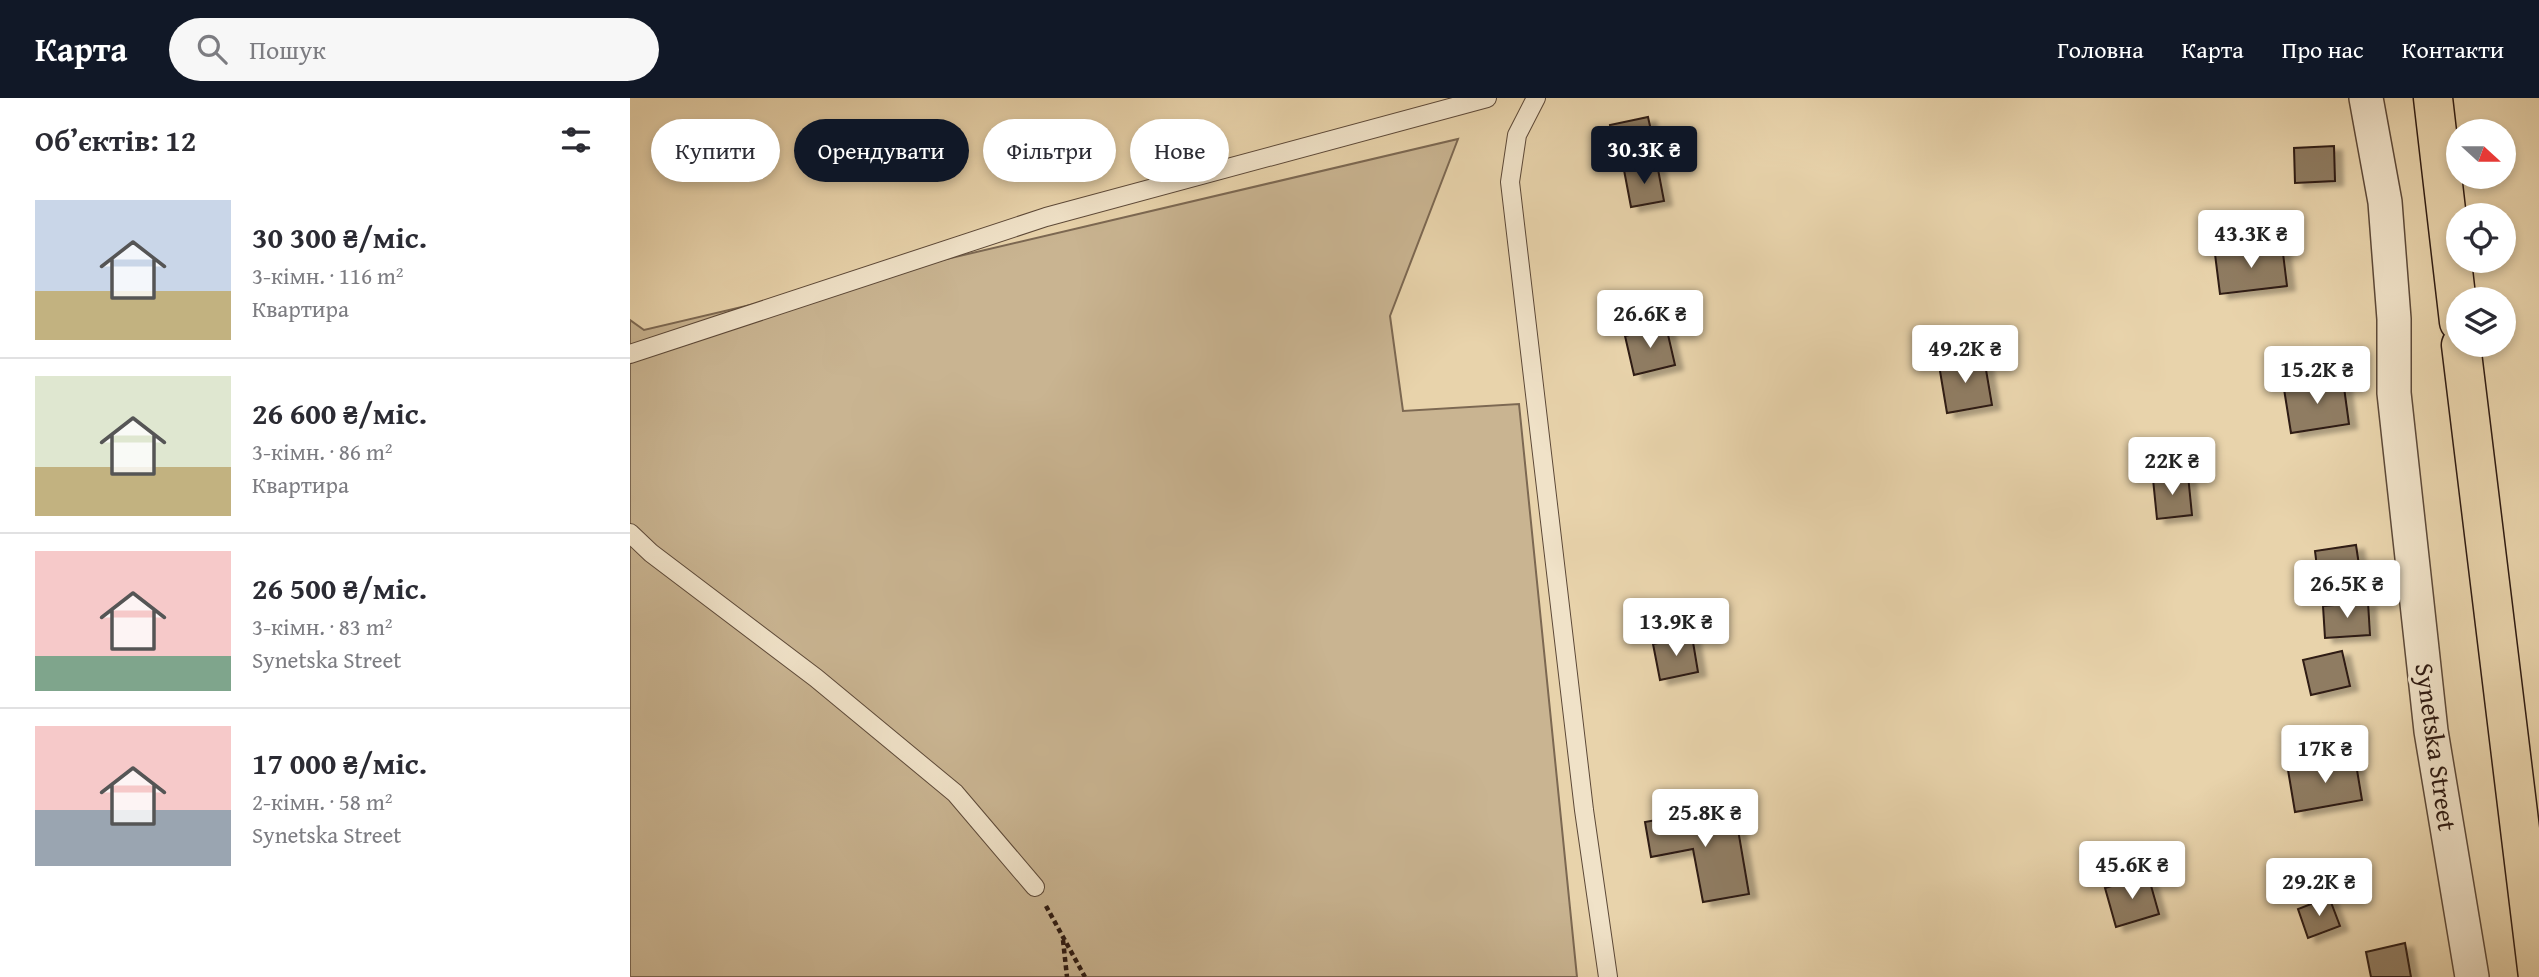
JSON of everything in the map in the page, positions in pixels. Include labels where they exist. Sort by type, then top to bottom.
[{"type":"main road","points":[[2433,98],[2455,287]]},
{"type":"main road","points":[[2462,357],[2538,977]]},
{"type":"street","name":"Synetska Street","points":[[2366,98],[2385,202],[2394,319],[2394,393],[2431,731],[2472,977]]},
{"type":"lane","points":[[630,354],[1046,217],[1488,98]]},
{"type":"lane","points":[[1536,98],[1517,135],[1510,182],[1584,810],[1608,977]]},
{"type":"lane","points":[[630,533],[650,553],[816,678],[956,793],[1035,887]]},
{"type":"path","points":[[1035,887],[1085,977]]},
{"type":"path","points":[[1063,936],[1066,977]]},
{"type":"shaded area","points":[[1458,139],[1390,316],[1403,411],[1519,404],[1577,977],[630,977],[630,320],[644,330]]},
{"type":"building","points":[[1648,117],[1656,153],[1616,160],[1610,125]]},
{"type":"building","points":[[2334,146],[2335,181],[2295,183],[2294,148]]},
{"type":"building","points":[[1657,164],[1664,201],[1631,207],[1624,170]]},
{"type":"building","points":[[2282,245],[2287,286],[2220,294],[2215,254]]},
{"type":"building","points":[[1666,326],[1675,365],[1634,375],[1625,336]]},
{"type":"building","points":[[1984,358],[1992,405],[1947,413],[1939,365]]},
{"type":"building","points":[[2343,380],[2349,424],[2291,433],[2284,389]]},
{"type":"building","points":[[2188,475],[2192,515],[2157,519],[2153,479]]},
{"type":"building","points":[[2356,545],[2362,585],[2320,591],[2315,551]]},
{"type":"building","points":[[2368,602],[2370,635],[2325,638],[2323,606]]},
{"type":"building","points":[[1692,636],[1698,672],[1660,680],[1653,644]]},
{"type":"building","points":[[2342,651],[2350,686],[2311,695],[2303,660]]},
{"type":"building","points":[[2355,758],[2362,800],[2295,812],[2288,770]]},
{"type":"building","points":[[1734,806],[1749,894],[1703,902],[1693,849],[1651,857],[1645,822]]},
{"type":"building","points":[[2148,875],[2159,914],[2116,927],[2105,888]]},
{"type":"building","points":[[2329,897],[2340,926],[2308,938],[2298,909]]},
{"type":"building","points":[[2405,943],[2411,977],[2371,977],[2366,952]]}]
